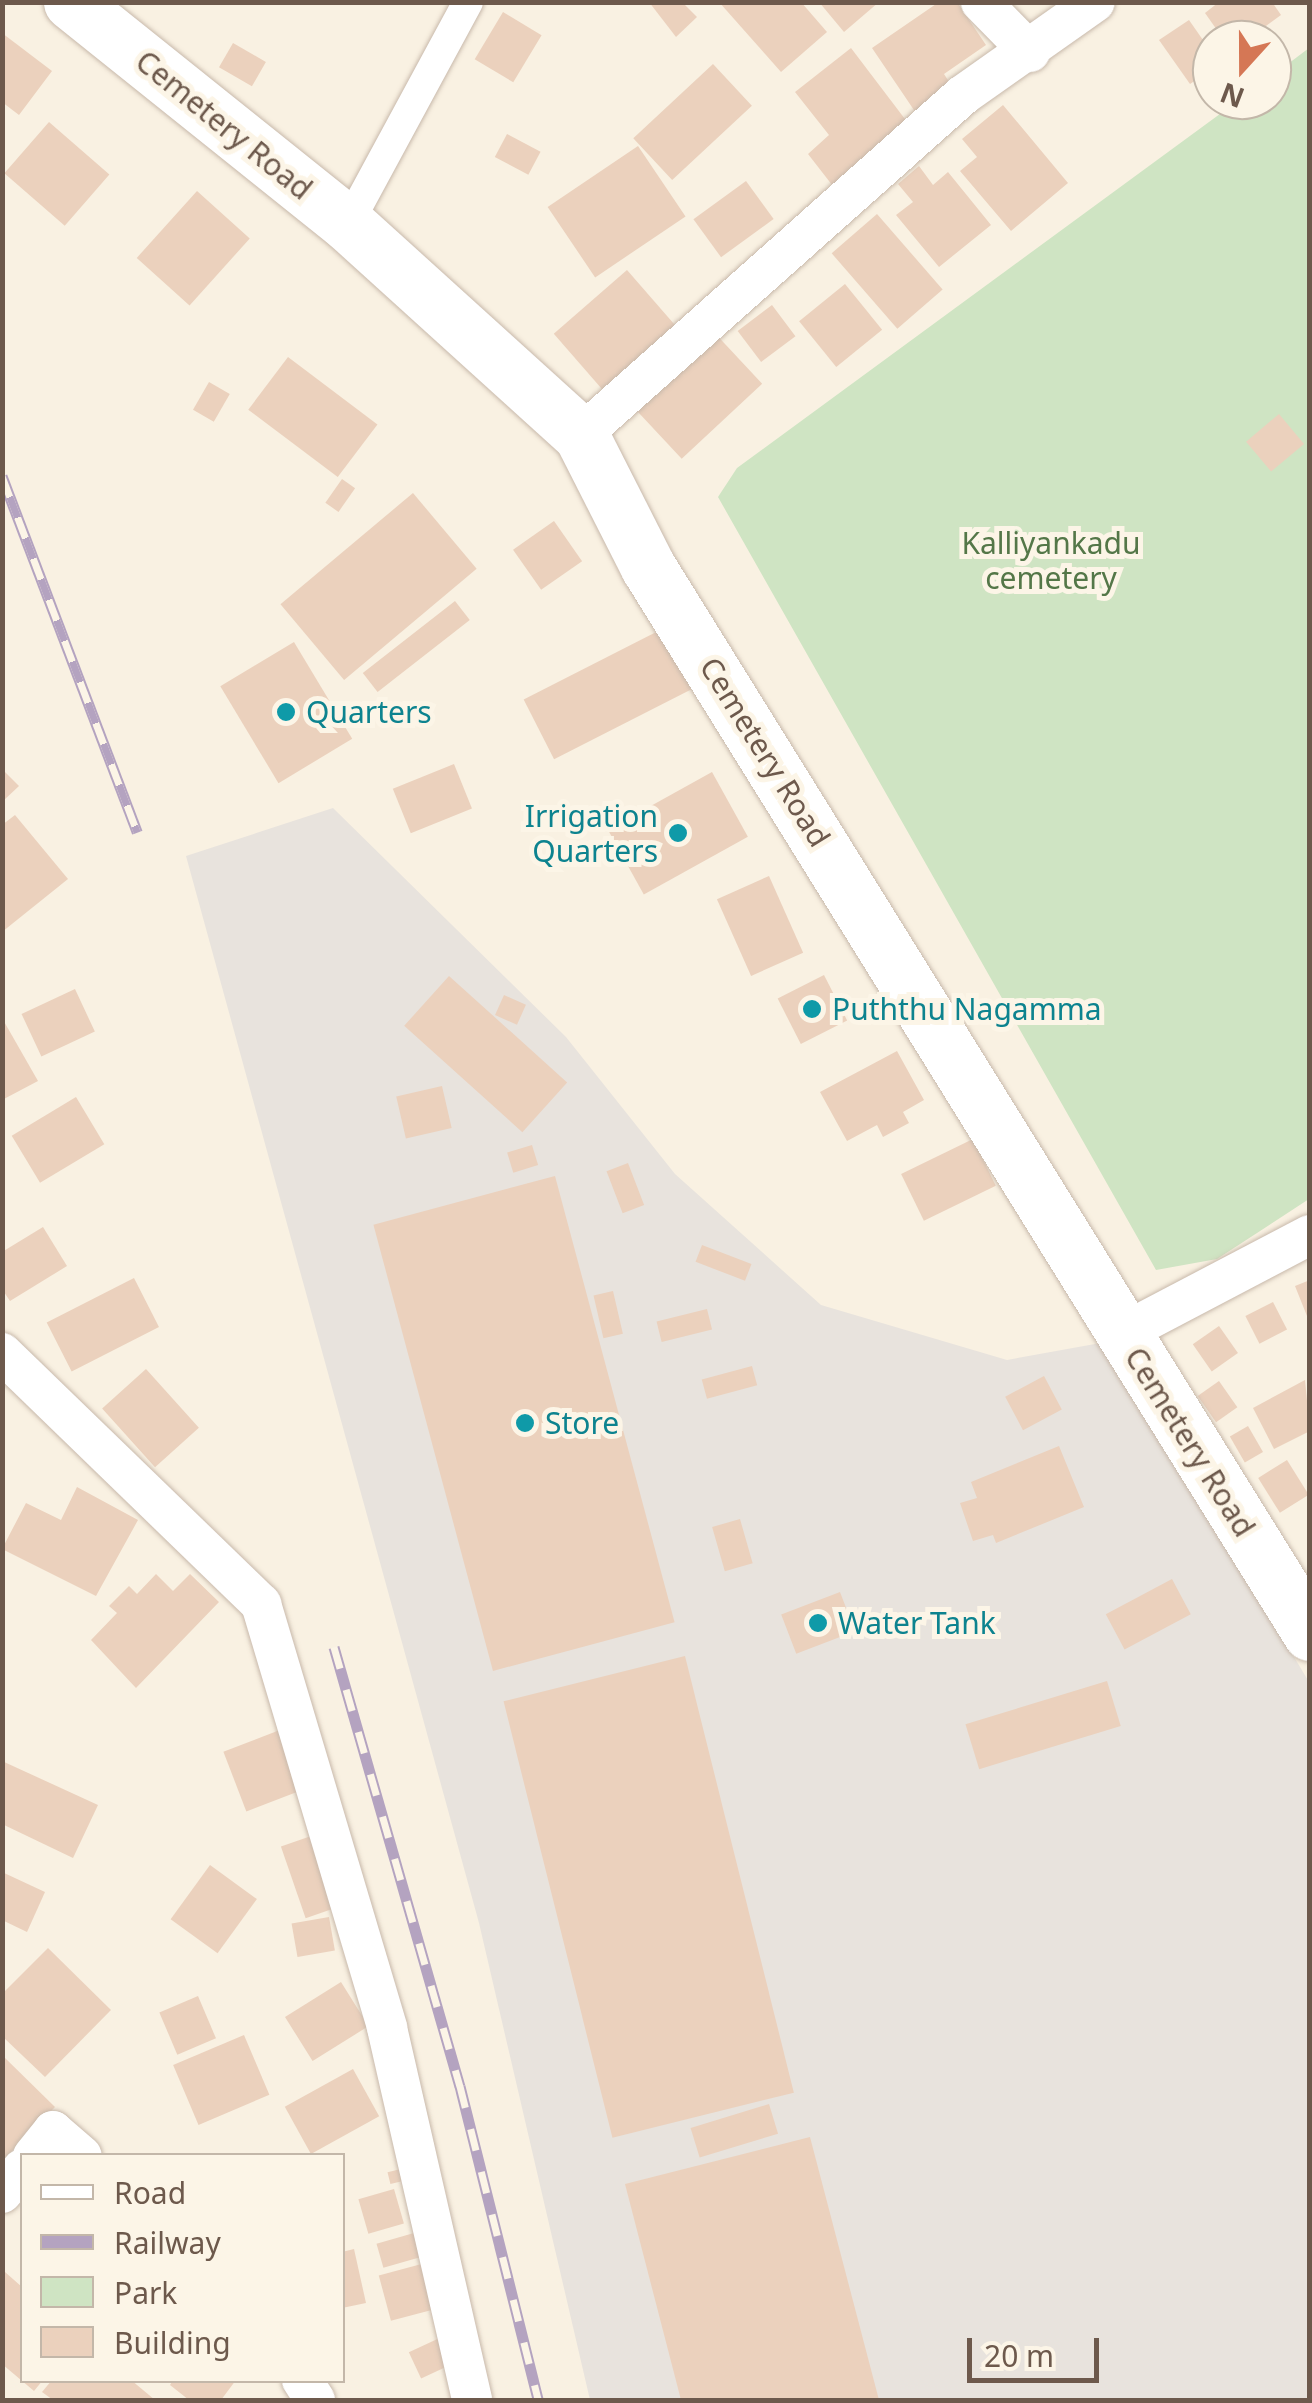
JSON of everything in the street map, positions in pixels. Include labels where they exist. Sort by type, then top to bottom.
[{"type":"main road","name":"Cemetery Road","points":[[72,2],[348,224],[581,435],[648,567],[1310,1634]]},
{"type":"street","points":[[348,224],[468,2]]},
{"type":"street","points":[[981,2],[1030,52]]},
{"type":"street","points":[[581,435],[963,95],[1030,52],[1095,2]]},
{"type":"street","points":[[1123,1333],[1310,1235]]},
{"type":"street","points":[[2,1353],[261,1604],[388,2028],[472,2400]]},
{"type":"street","points":[[36,2153],[53,2132],[78,2153]]},
{"type":"street","points":[[2,2193],[20,2171]]},
{"type":"shaded area","points":[[333,808],[566,1037],[675,1174],[821,1305],[1007,1360],[1106,1342],[1309,1682],[1309,2400],[590,2400],[479,1923],[186,856]]},
{"type":"green space","name":"Kalliyankadu cemetery","points":[[1309,48],[1309,1199],[1217,1259],[1156,1270],[718,497],[737,468],[1212,120],[1292,120],[1292,61]]},
{"type":"building","points":[[649,2],[682,2],[697,17],[676,37]]},
{"type":"building","points":[[719,2],[801,2],[827,32],[781,72]]},
{"type":"building","points":[[819,2],[879,2],[844,32]]},
{"type":"building","points":[[939,2],[957,2],[986,45],[944,74],[955,91],[918,116],[872,48]]},
{"type":"building","points":[[1219,2],[1272,2],[1281,15],[1274,20],[1210,20],[1205,13]]},
{"type":"building","points":[[503,12],[542,35],[513,82],[475,59]]},
{"type":"building","points":[[1189,20],[1192,83],[1190,84],[1159,40]]},
{"type":"building","points":[[2,33],[52,71],[19,115],[2,102]]},
{"type":"building","points":[[233,43],[266,62],[252,86],[219,67]]},
{"type":"building","points":[[851,48],[911,127],[836,190],[808,154],[829,135],[795,92]]},
{"type":"building","points":[[713,64],[752,106],[672,180],[633,138]]},
{"type":"building","points":[[1003,105],[1068,183],[1011,231],[960,171],[977,157],[962,139]]},
{"type":"building","points":[[49,122],[109,174],[65,226],[4,173]]},
{"type":"building","points":[[507,134],[541,152],[528,175],[495,157]]},
{"type":"building","points":[[638,146],[686,216],[595,277],[548,207]]},
{"type":"building","points":[[919,166],[933,185],[948,172],[991,225],[939,267],[896,215],[913,202],[898,184]]},
{"type":"building","points":[[746,181],[774,219],[721,257],[693,219]]},
{"type":"building","points":[[197,191],[250,239],[190,305],[137,258]]},
{"type":"building","points":[[877,214],[943,289],[897,329],[832,253]]},
{"type":"building","points":[[627,270],[676,326],[602,389],[554,334]]},
{"type":"building","points":[[845,284],[882,330],[836,367],[799,321]]},
{"type":"building","points":[[772,305],[795,336],[761,362],[738,331]]},
{"type":"building","points":[[711,329],[762,384],[682,459],[631,404]]},
{"type":"building","points":[[288,357],[377,424],[338,477],[248,410]]},
{"type":"building","points":[[209,382],[230,394],[214,422],[193,410]]},
{"type":"building","points":[[1279,414],[1304,444],[1271,472],[1246,442]]},
{"type":"building","points":[[342,479],[355,488],[338,512],[325,503]]},
{"type":"building","points":[[413,493],[477,569],[344,680],[280,604]]},
{"type":"building","points":[[554,521],[582,561],[541,590],[513,550]]},
{"type":"building","points":[[455,601],[470,620],[378,692],[363,673]]},
{"type":"building","points":[[668,626],[698,686],[554,759],[524,700]]},
{"type":"building","name":"Quarters","points":[[294,642],[352,739],[278,783],[220,686]]},
{"type":"building","name":"Irrigation Quarters","points":[[454,764],[472,809],[411,833],[393,789]]},
{"type":"building","points":[[2,769],[19,786],[2,802]]},
{"type":"building","name":"Irrigation Quarters","points":[[712,772],[748,837],[644,894],[608,830]]},
{"type":"building","points":[[15,815],[68,879],[2,932],[2,825]]},
{"type":"building","name":"Irrigation Quarters","points":[[769,876],[803,953],[751,976],[717,899]]},
{"type":"building","name":"Puththu Nagamma","points":[[824,975],[847,1020],[801,1044],[778,999]]},
{"type":"building","points":[[449,976],[567,1082],[522,1132],[404,1026]]},
{"type":"building","points":[[75,989],[95,1032],[41,1057],[22,1014]]},
{"type":"building","points":[[504,995],[526,1005],[517,1025],[495,1015]]},
{"type":"building","points":[[2,1018],[38,1081],[2,1100]]},
{"type":"building","points":[[897,1051],[924,1100],[903,1112],[909,1123],[883,1137],[877,1125],[847,1141],[820,1092]]},
{"type":"building","points":[[442,1086],[452,1128],[406,1138],[396,1097]]},
{"type":"building","points":[[76,1097],[104,1144],[40,1183],[12,1136]]},
{"type":"building","points":[[973,1139],[996,1186],[924,1221],[901,1174]]},
{"type":"building","points":[[532,1145],[538,1165],[513,1173],[507,1153]]},
{"type":"building","points":[[628,1163],[644,1205],[623,1213],[607,1171]]},
{"type":"building","name":"Store","points":[[555,1176],[675,1622],[493,1671],[373,1225]]},
{"type":"building","points":[[43,1227],[67,1266],[10,1301],[2,1289],[2,1252]]},
{"type":"building","points":[[702,1245],[751,1264],[745,1281],[696,1262]]},
{"type":"building","points":[[134,1278],[159,1327],[72,1371],[47,1322]]},
{"type":"building","points":[[1310,1280],[1310,1321],[1309,1321],[1295,1286]]},
{"type":"building","points":[[613,1291],[623,1334],[603,1338],[594,1295]]},
{"type":"building","points":[[1273,1302],[1287,1330],[1259,1344],[1245,1316]]},
{"type":"building","points":[[707,1309],[712,1329],[662,1342],[657,1322]]},
{"type":"building","points":[[1219,1326],[1238,1353],[1212,1371],[1193,1344]]},
{"type":"building","points":[[752,1366],[757,1385],[707,1399],[702,1379]]},
{"type":"building","points":[[146,1369],[199,1428],[155,1467],[102,1408]]},
{"type":"building","points":[[1044,1376],[1062,1410],[1023,1430],[1005,1397]]},
{"type":"building","points":[[1305,1380],[1310,1431],[1274,1449],[1253,1408]]},
{"type":"building","points":[[1219,1381],[1237,1407],[1216,1422],[1198,1396]]},
{"type":"building","points":[[1248,1426],[1263,1452],[1245,1462],[1230,1436]]},
{"type":"building","points":[[1059,1446],[1084,1507],[996,1543],[993,1535],[973,1541],[960,1503],[977,1498],[971,1482]]},
{"type":"building","points":[[1287,1460],[1309,1495],[1280,1513],[1258,1478]]},
{"type":"building","points":[[77,1487],[138,1520],[96,1596],[2,1549],[26,1503],[61,1520]]},
{"type":"building","points":[[740,1519],[753,1563],[725,1571],[712,1527]]},
{"type":"building","points":[[156,1574],[173,1591],[190,1574],[219,1602],[136,1688],[91,1640],[117,1613],[109,1606],[129,1586],[137,1594]]},
{"type":"building","points":[[1172,1579],[1191,1614],[1125,1650],[1106,1614]]},
{"type":"building","name":"Water Tank","points":[[840,1592],[855,1631],[796,1654],[781,1615]]},
{"type":"building","points":[[685,1656],[794,2093],[612,2138],[504,1701]]},
{"type":"building","points":[[1107,1681],[1121,1726],[979,1769],[965,1724]]},
{"type":"building","points":[[285,1728],[308,1788],[246,1811],[223,1752]]},
{"type":"building","points":[[2,1761],[98,1805],[73,1858],[2,1824]]},
{"type":"building","points":[[314,1835],[339,1907],[306,1918],[281,1846]]},
{"type":"building","points":[[210,1865],[257,1899],[218,1953],[171,1919]]},
{"type":"building","points":[[2,1872],[45,1892],[27,1932],[2,1920]]},
{"type":"building","points":[[329,1917],[335,1950],[297,1957],[292,1924]]},
{"type":"building","points":[[48,1948],[111,2010],[45,2077],[2,2036],[2,1994]]},
{"type":"building","points":[[341,1982],[369,2026],[313,2061],[285,2017]]},
{"type":"building","points":[[198,1996],[216,2038],[177,2055],[159,2012]]},
{"type":"building","points":[[244,2035],[269,2095],[199,2125],[173,2065]]},
{"type":"building","points":[[2,2055],[55,2107],[2,2161]]},
{"type":"building","points":[[353,2069],[379,2116],[310,2153],[285,2107]]},
{"type":"building","points":[[769,2104],[778,2134],[700,2158],[691,2128]]},
{"type":"building","points":[[810,2137],[879,2400],[681,2400],[625,2184]]},
{"type":"building","points":[[405,2168],[408,2180],[390,2184],[388,2172]]},
{"type":"building","points":[[394,2189],[404,2224],[368,2234],[358,2199]]},
{"type":"building","points":[[414,2233],[421,2257],[383,2268],[377,2244]]},
{"type":"building","points":[[354,2249],[366,2303],[345,2307],[345,2251]]},
{"type":"building","points":[[429,2262],[441,2307],[391,2321],[379,2275]]},
{"type":"building","points":[[5,2272],[20,2285],[20,2379],[2,2364]]},
{"type":"building","points":[[446,2335],[458,2361],[421,2379],[409,2352]]},
{"type":"building","points":[[25,2383],[41,2383],[34,2391]]},
{"type":"building","points":[[50,2383],[135,2383],[155,2400],[53,2400],[42,2392]]},
{"type":"building","points":[[234,2383],[221,2400],[189,2400],[170,2385]]},
{"type":"railway","points":[[2,476],[137,832]]},
{"type":"railway","points":[[334,1647],[460,2086],[538,2400]]},
{"type":"place","name":"Quarters","points":[[286,712]]},
{"type":"place","name":"Irrigation Quarters","points":[[678,833]]},
{"type":"place","name":"Puththu Nagamma","points":[[812,1009]]},
{"type":"place","name":"Store","points":[[525,1423]]},
{"type":"place","name":"Water Tank","points":[[818,1623]]}]
